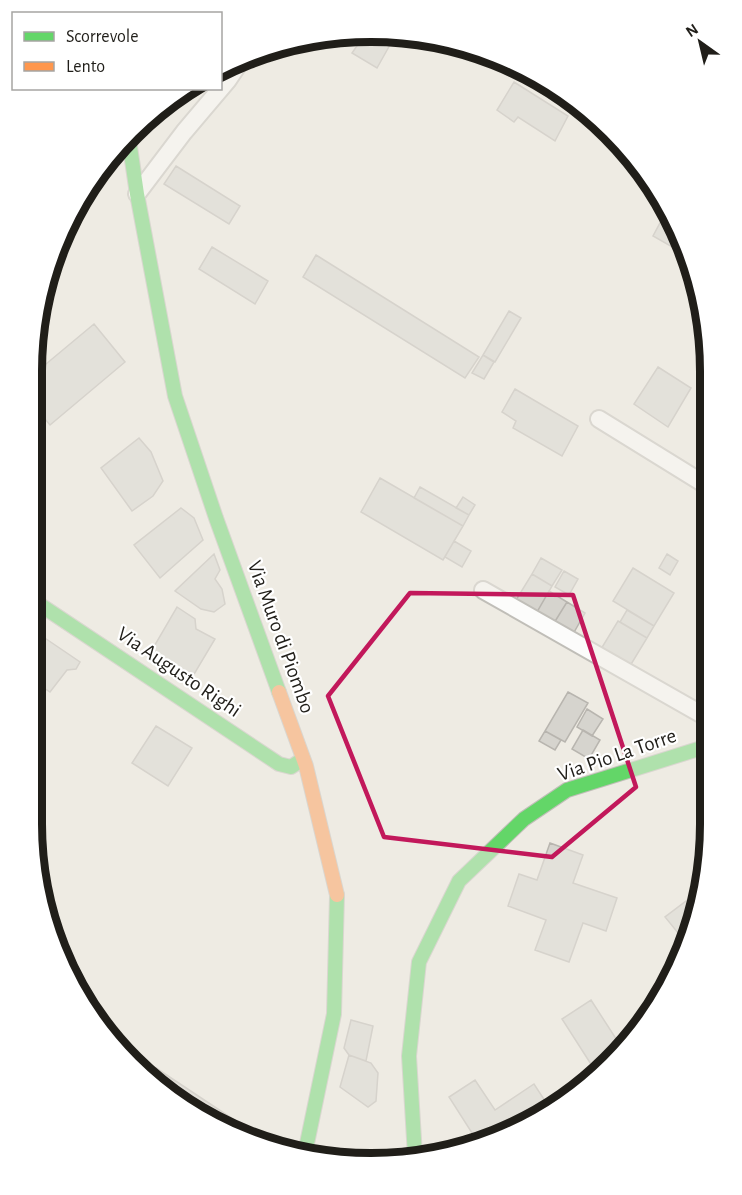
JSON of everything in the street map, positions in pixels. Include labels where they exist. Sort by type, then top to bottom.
[{"type":"street","points":[[222,87],[233,72]]},
{"type":"street","points":[[137,194],[177,140],[220,90]]},
{"type":"street","name":"Via Muro di Piombo","points":[[130,147],[175,396],[216,518],[303,759],[337,894],[334,1014],[306,1147]]},
{"type":"street","points":[[599,419],[700,481]]},
{"type":"street","points":[[483,590],[700,713]]},
{"type":"street","name":"Via Augusto Righi","points":[[42,606],[279,764],[291,767],[303,759]]},
{"type":"street","name":"Via Pio La Torre","points":[[415,1150],[409,1056],[419,962],[459,881],[524,819],[567,790],[700,748]]},
{"type":"highlighted area","points":[[410,593],[573,595],[636,787],[552,857],[384,837],[328,696]]},
{"type":"building","points":[[359,43],[391,43],[377,68],[352,53]]},
{"type":"building","points":[[514,82],[568,116],[555,141],[518,117],[514,122],[497,110]]},
{"type":"building","points":[[176,166],[240,206],[229,224],[164,184]]},
{"type":"building","points":[[662,218],[677,250],[653,236]]},
{"type":"building","points":[[212,247],[268,281],[255,304],[199,269]]},
{"type":"building","points":[[316,255],[479,357],[465,378],[303,277]]},
{"type":"building","points":[[509,311],[521,318],[495,362],[483,355]]},
{"type":"building","points":[[94,324],[125,362],[50,425],[42,416],[42,367]]},
{"type":"building","points":[[483,355],[494,362],[484,379],[472,373]]},
{"type":"building","points":[[658,367],[691,388],[668,427],[634,404]]},
{"type":"building","points":[[515,389],[578,426],[562,456],[513,428],[516,421],[502,412]]},
{"type":"building","points":[[139,438],[151,452],[163,481],[153,496],[132,511],[101,468]]},
{"type":"building","points":[[380,478],[463,526],[443,560],[361,512]]},
{"type":"building","points":[[420,487],[469,515],[463,526],[414,498]]},
{"type":"building","points":[[463,497],[475,505],[469,515],[456,508]]},
{"type":"building","points":[[181,508],[194,518],[203,540],[160,578],[134,545]]},
{"type":"building","points":[[454,541],[471,551],[462,567],[445,557]]},
{"type":"building","points":[[214,554],[220,570],[215,579],[222,589],[225,604],[214,612],[201,609],[175,591]]},
{"type":"building","points":[[667,554],[678,561],[670,575],[659,568]]},
{"type":"building","points":[[541,558],[562,570],[552,586],[532,574]]},
{"type":"building","points":[[633,568],[674,593],[654,626],[613,601]]},
{"type":"building","points":[[564,571],[578,579],[569,595],[555,587]]},
{"type":"building","points":[[532,574],[552,586],[537,612],[516,600]]},
{"type":"building","points":[[549,591],[567,602],[554,623],[537,612]]},
{"type":"building","points":[[567,602],[585,613],[573,634],[554,623]]},
{"type":"building","points":[[177,607],[195,619],[196,629],[215,639],[190,681],[149,655]]},
{"type":"building","points":[[627,610],[654,626],[647,638],[620,622]]},
{"type":"building","points":[[618,621],[647,638],[630,666],[601,649]]},
{"type":"building","points":[[42,636],[80,662],[76,669],[67,670],[50,692],[42,687]]},
{"type":"building","points":[[568,692],[588,703],[565,742],[545,731]]},
{"type":"building","points":[[587,709],[603,719],[592,736],[577,727]]},
{"type":"building","points":[[156,726],[192,748],[168,786],[132,763]]},
{"type":"building","points":[[583,730],[600,740],[589,759],[572,749]]},
{"type":"building","points":[[545,731],[561,740],[555,750],[539,741]]},
{"type":"building","points":[[550,843],[583,855],[573,883],[617,898],[606,931],[583,923],[569,962],[535,950],[546,920],[508,906],[519,874],[537,880]]},
{"type":"building","points":[[692,897],[681,936],[665,917]]},
{"type":"building","points":[[591,1000],[618,1041],[593,1067],[562,1019]]},
{"type":"building","points":[[351,1020],[373,1026],[366,1061],[349,1055],[344,1048]]},
{"type":"building","points":[[349,1055],[371,1063],[378,1073],[376,1101],[368,1107],[340,1087]]},
{"type":"building","points":[[156,1068],[236,1121],[235,1123],[206,1109],[190,1097],[188,1098],[154,1071]]},
{"type":"building","points":[[475,1080],[495,1110],[534,1084],[546,1103],[517,1119],[472,1138],[474,1136],[449,1097]]},
{"type":"traffic: fast","points":[[130,147],[175,396],[279,692]]},
{"type":"traffic: fast","points":[[42,606],[279,764],[291,767],[303,759]]},
{"type":"traffic: fast","points":[[415,1150],[409,1056],[419,962],[459,881],[524,819],[567,790],[700,748]]},
{"type":"traffic: fast","points":[[306,1147],[334,1014],[337,895]]},
{"type":"traffic: slow","points":[[279,692],[306,766],[337,895]]}]
